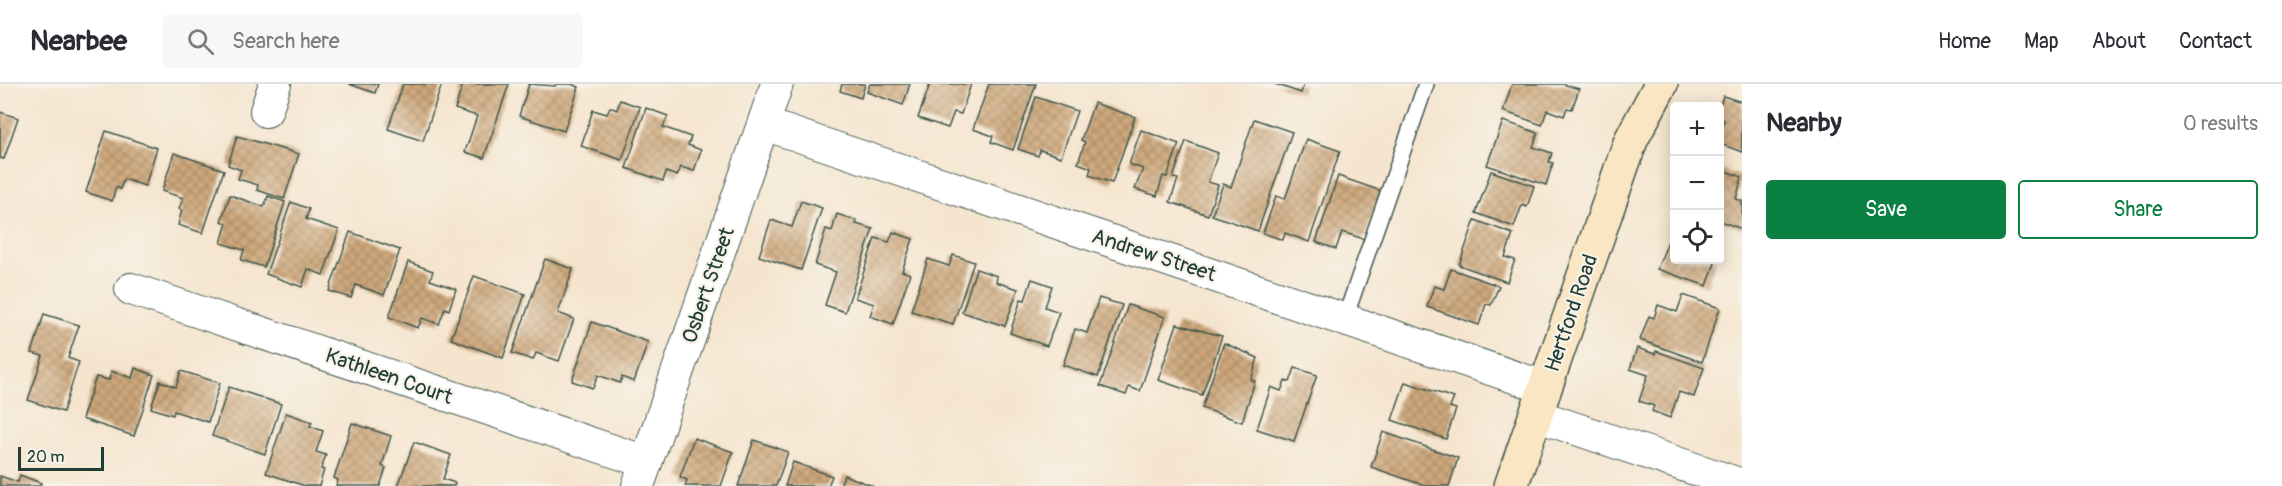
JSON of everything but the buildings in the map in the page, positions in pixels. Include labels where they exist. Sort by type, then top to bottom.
[{"type":"street","name":"Hertford Road","points":[[1631,140],[1640,84]]},
{"type":"street","name":"Hertford Road","points":[[1511,486],[1631,140],[1661,84]]},
{"type":"street","name":"Osbert Street","points":[[642,474],[764,124],[768,86]]},
{"type":"street","name":"Andrew Street","points":[[764,124],[1345,318],[1742,485]]},
{"type":"street","name":"Kathleen Court","points":[[131,289],[642,474]]},
{"type":"lane","points":[[1345,318],[1426,84]]}]
